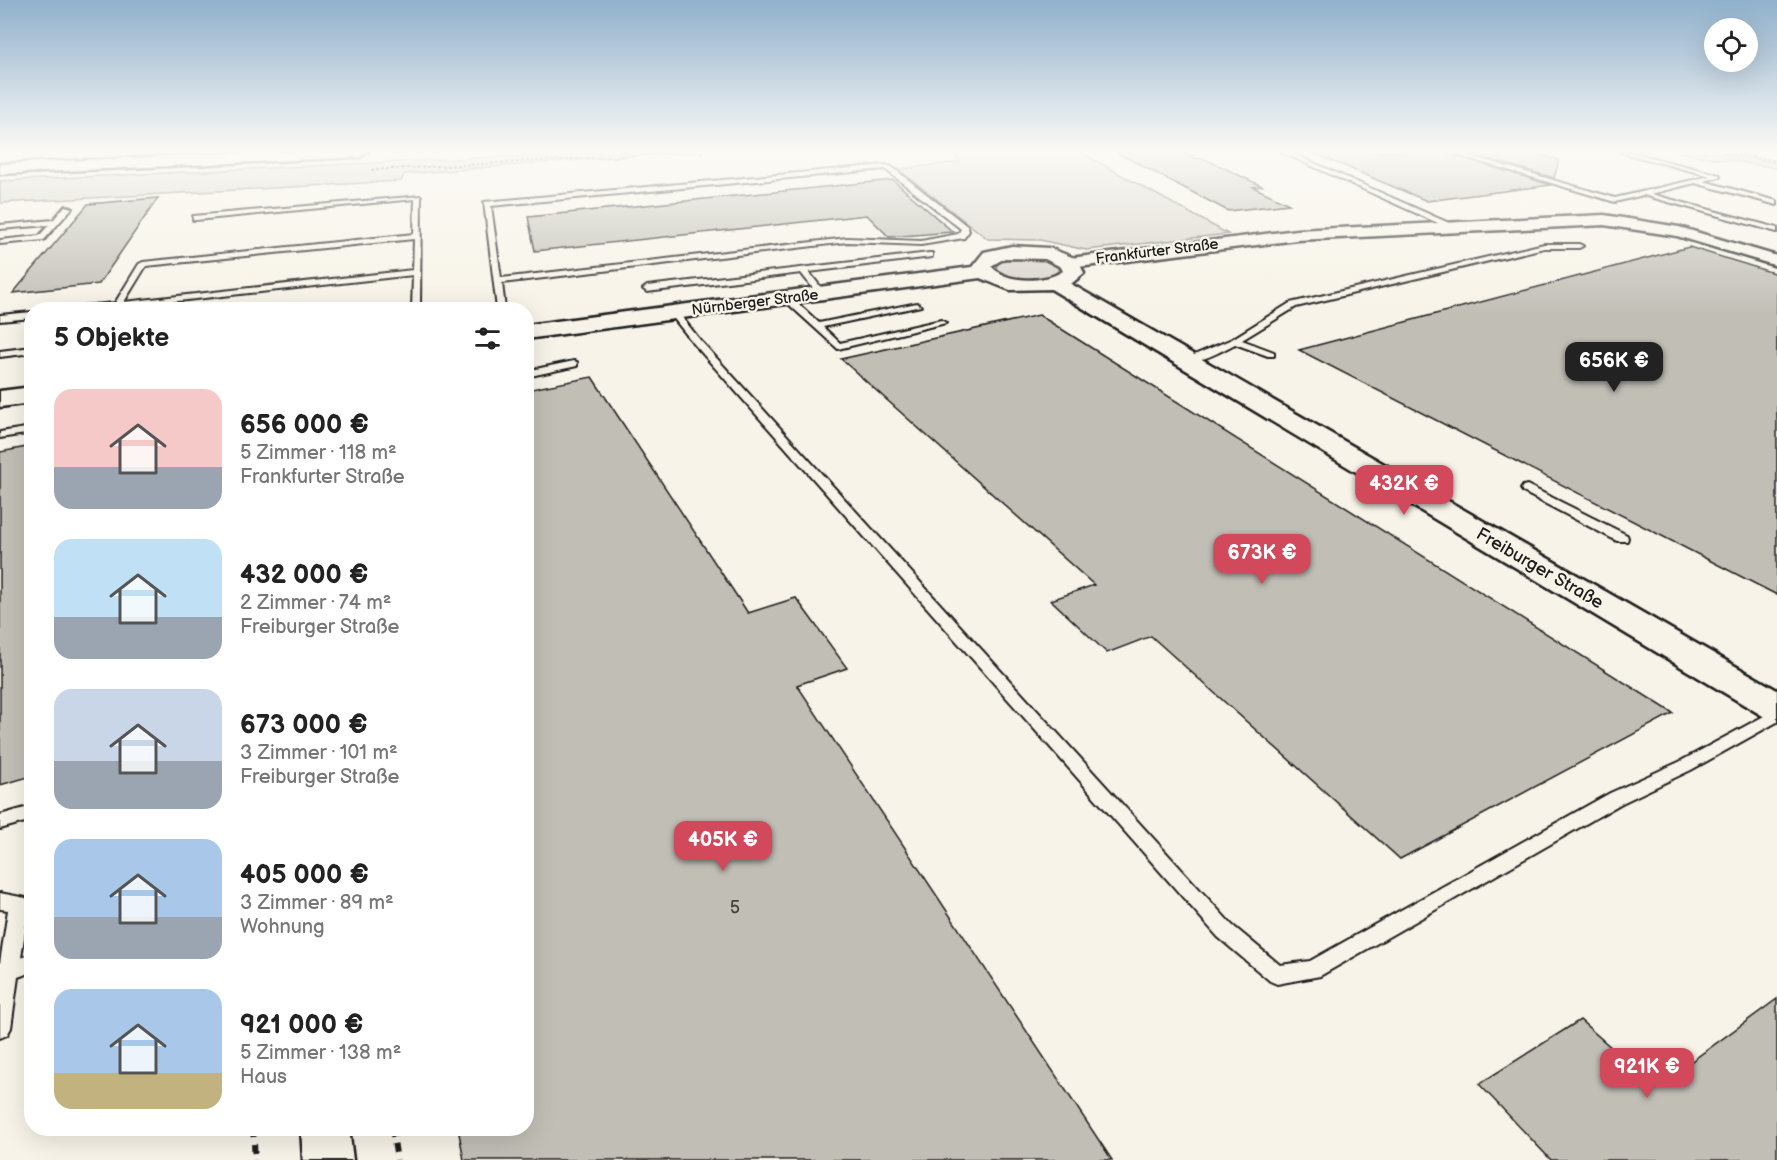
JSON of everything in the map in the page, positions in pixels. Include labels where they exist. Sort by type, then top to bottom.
[{"type":"main road","name":"Freiburger Straße","points":[[983,272],[981,266],[984,260],[1012,252],[1049,254],[1063,273],[1185,361],[1777,707]]},
{"type":"main road","points":[[983,272],[991,277],[1018,284],[1063,273]]},
{"type":"main road","name":"Nürnberger Straße","points":[[534,331],[983,272]]},
{"type":"main road","points":[[0,399],[24,396]]},
{"type":"street","name":"Frankfurter Straße","points":[[1063,273],[1269,237],[1570,221],[1629,222],[1679,232],[1777,261]]},
{"type":"street","points":[[326,1136],[328,1160]]},
{"type":"lane","points":[[196,218],[322,206]]},
{"type":"lane","points":[[416,302],[419,206]]},
{"type":"lane","points":[[487,206],[500,302]]},
{"type":"lane","points":[[498,281],[847,240],[921,243],[962,236],[964,228],[937,206]]},
{"type":"lane","points":[[1408,206],[1454,226]]},
{"type":"lane","points":[[1691,206],[1777,230]]},
{"type":"lane","points":[[0,242],[41,238],[68,208]]},
{"type":"lane","points":[[0,227],[55,222]]},
{"type":"lane","points":[[120,302],[143,264],[418,236]]},
{"type":"lane","points":[[1185,361],[1208,354],[1234,341],[1293,305],[1544,246],[1579,246]]},
{"type":"lane","points":[[647,290],[929,255]]},
{"type":"lane","points":[[803,270],[822,294]]},
{"type":"lane","points":[[171,302],[417,272]]},
{"type":"lane","points":[[788,298],[838,346],[941,323]]},
{"type":"lane","points":[[816,326],[917,306]]},
{"type":"lane","points":[[674,313],[697,342],[1217,922],[1277,975],[1313,970],[1616,798],[1685,766],[1777,715]]},
{"type":"lane","points":[[0,318],[24,316]]},
{"type":"lane","points":[[1234,341],[1271,354]]},
{"type":"lane","points":[[0,354],[24,351]]},
{"type":"lane","points":[[534,372],[574,364]]},
{"type":"lane","points":[[0,435],[24,431]]},
{"type":"lane","points":[[1527,489],[1622,538]]},
{"type":"lane","points":[[0,822],[24,815]]},
{"type":"lane","points":[[0,901],[19,904],[0,1028]]},
{"type":"lane","points":[[10,971],[24,966]]},
{"type":"path","points":[[254,1136],[255,1160]]},
{"type":"path","points":[[393,1136],[397,1160]]},
{"type":"shaded area","points":[[946,206],[1178,206],[1228,234],[1086,250],[1040,240],[988,239]]},
{"type":"shaded area","points":[[1011,257],[1042,258],[1057,264],[1058,271],[1044,278],[1018,279],[996,269],[998,261]]},
{"type":"building","points":[[86,206],[152,206],[99,284],[13,293]]},
{"type":"building","points":[[635,206],[923,206],[953,232],[889,237],[867,215],[535,251],[528,217]]},
{"type":"building","points":[[1219,206],[1270,206],[1228,211]]},
{"type":"building","points":[[1689,247],[1777,274],[1777,595],[1299,350]]},
{"type":"building","points":[[1039,315],[1673,713],[1400,859],[1151,636],[1107,653],[1051,600],[1094,585],[841,359]]},
{"type":"building","points":[[592,377],[748,613],[796,598],[847,668],[797,685],[1112,1160],[464,1160],[460,1136],[534,1136],[534,388]]},
{"type":"building","points":[[24,448],[24,778],[0,785],[0,452]]},
{"type":"building","points":[[1777,999],[1777,1160],[1551,1160],[1479,1084],[1580,1020],[1656,1087]]}]
